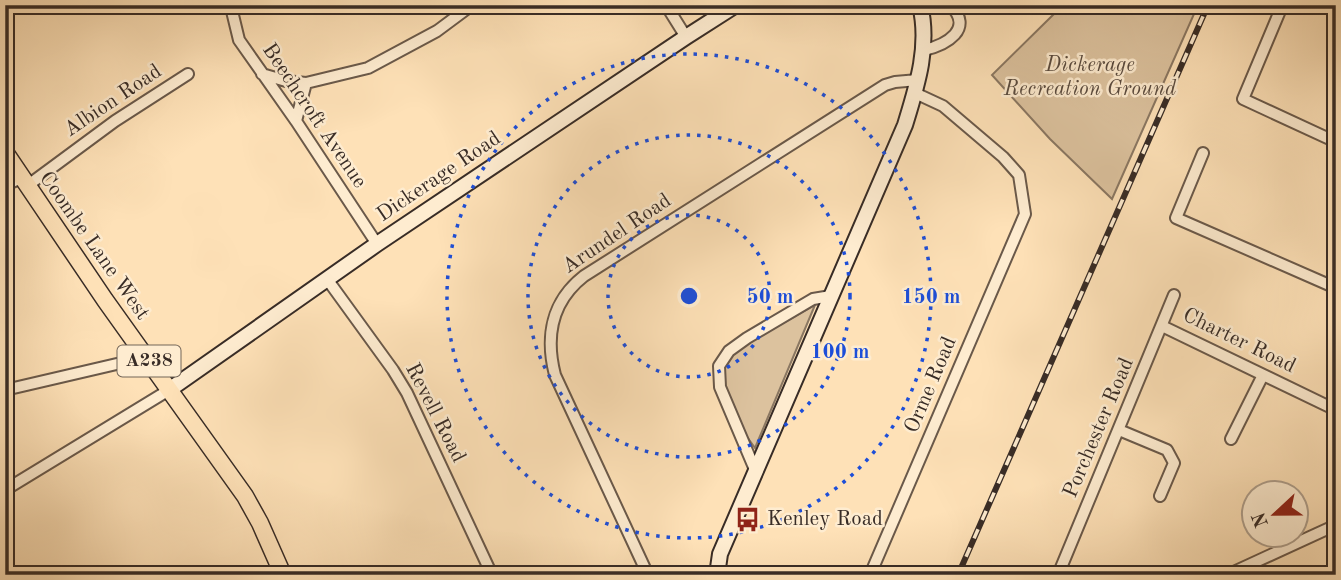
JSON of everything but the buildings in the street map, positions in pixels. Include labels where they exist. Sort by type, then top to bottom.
[{"type":"main road","name":"Coombe Lane West","points":[[5,152],[245,496],[283,575]]},
{"type":"street","name":"Beechcroft Avenue","points":[[232,5],[239,40],[377,244]]},
{"type":"street","points":[[262,74],[306,83],[368,68],[437,31],[472,5]]},
{"type":"street","points":[[666,5],[686,37]]},
{"type":"street","name":"Dickerage Road","points":[[169,390],[377,244],[736,5]]},
{"type":"street","points":[[718,575],[720,554],[905,125],[917,87],[923,50],[924,32],[920,5]]},
{"type":"street","points":[[923,50],[941,44],[957,33],[958,16],[950,5]]},
{"type":"street","points":[[1282,6],[1242,99],[1336,142]]},
{"type":"street","name":"Albion Road","points":[[5,186],[25,182],[188,74]]},
{"type":"street","name":"Arundel Road","points":[[648,575],[555,375],[551,360],[551,332],[558,307],[574,284],[584,276],[885,85],[895,82],[917,87]]},
{"type":"street","points":[[296,121],[306,83]]},
{"type":"street","name":"Orme Road","points":[[870,575],[1025,214],[1019,175],[1003,157],[917,87]]},
{"type":"street","points":[[1203,153],[1175,218],[1336,289]]},
{"type":"street","name":"Revell Road","points":[[327,279],[407,393],[492,575]]},
{"type":"street","name":"Porchester Road","points":[[1058,575],[1174,295]]},
{"type":"street","points":[[756,472],[720,387],[719,366],[729,351],[747,338],[813,299],[831,296]]},
{"type":"street","name":"Charter Road","points":[[1162,326],[1336,410]]},
{"type":"street","points":[[5,390],[121,362],[141,350]]},
{"type":"street","points":[[1231,439],[1263,375]]},
{"type":"street","points":[[5,491],[169,390]]},
{"type":"street","points":[[1119,430],[1167,450],[1172,457],[1174,463],[1160,496]]},
{"type":"street","points":[[1227,575],[1336,525]]},
{"type":"green space","name":"Dickerage Recreation Ground","points":[[1058,5],[1198,5],[1112,199],[1050,139],[992,75],[1060,8]]},
{"type":"green space","points":[[815,305],[755,448],[745,434],[722,384],[723,366],[735,352],[750,342]]},
{"type":"railway","points":[[958,575],[1208,5]]},
{"type":"place","name":"Kenley Road","points":[[747,519]]}]
